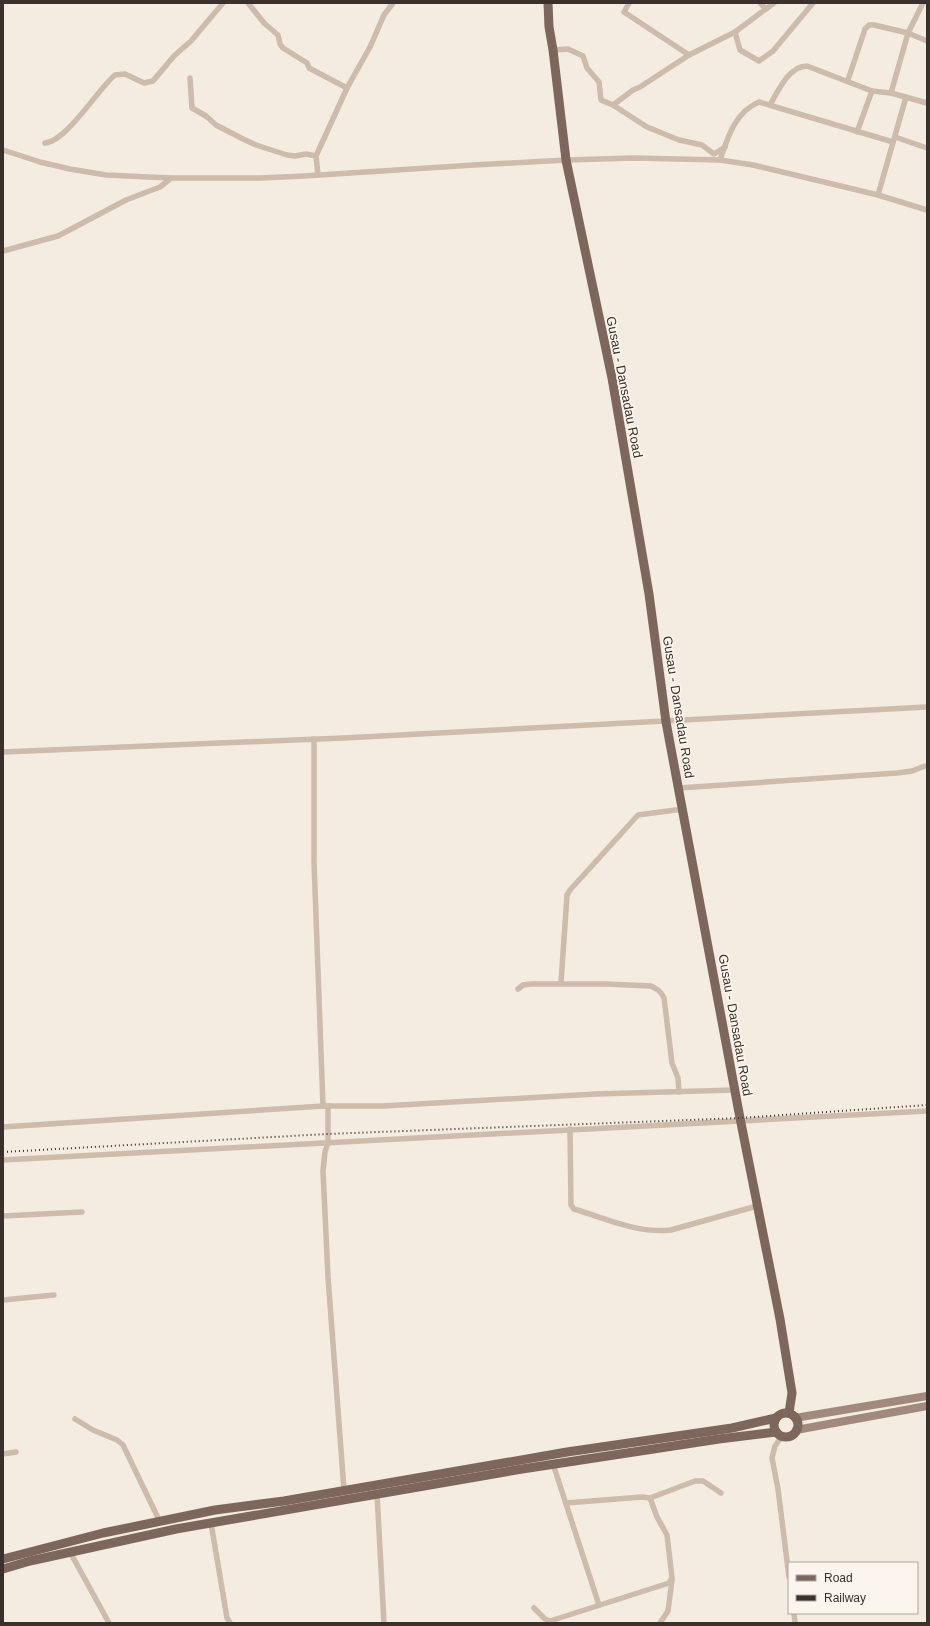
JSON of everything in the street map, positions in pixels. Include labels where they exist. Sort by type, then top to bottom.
[{"type":"main road","name":"Gusau - Dansadau Road","points":[[548,3],[549,27],[566,160],[612,378],[649,594],[666,722],[757,1206],[780,1319],[792,1393],[792,1416]]},
{"type":"main road","points":[[3,1559],[40,1548],[103,1533],[215,1510],[284,1501],[568,1452],[732,1428],[776,1418],[781,1414],[792,1416],[927,1396]]},
{"type":"main road","points":[[3,1569],[70,1552],[176,1529],[553,1464],[719,1439],[779,1434],[788,1436],[796,1430],[927,1406]]},
{"type":"main road","points":[[792,1416],[797,1424],[796,1430]]},
{"type":"main road","points":[[776,1418],[774,1426],[779,1434]]},
{"type":"street","points":[[45,143],[52,142],[68,128],[115,76],[125,74],[144,83],[153,81],[174,56],[191,41],[223,3]]},
{"type":"street","points":[[248,3],[264,23],[278,35],[280,44],[284,48],[307,63],[310,68],[347,88]]},
{"type":"street","points":[[318,175],[316,156],[347,88],[370,47],[384,15],[393,3]]},
{"type":"street","points":[[629,3],[624,12],[689,55]]},
{"type":"street","points":[[760,3],[766,8]]},
{"type":"street","points":[[613,105],[633,90],[689,55],[735,32],[774,3]]},
{"type":"street","points":[[735,32],[740,50],[759,61],[773,51],[813,3]]},
{"type":"street","points":[[891,93],[908,33],[923,3]]},
{"type":"street","points":[[848,80],[865,29],[869,25],[908,33],[927,41]]},
{"type":"street","points":[[553,50],[568,49],[583,56],[587,68],[599,82],[601,100],[613,105],[647,127],[679,140],[702,145],[714,154],[725,147]]},
{"type":"street","points":[[770,105],[779,88],[794,70],[803,66],[848,80],[872,91],[891,93],[927,103]]},
{"type":"street","points":[[190,78],[192,108],[216,124],[243,139],[276,152],[295,156],[306,154],[316,156]]},
{"type":"street","points":[[857,132],[872,91]]},
{"type":"street","points":[[878,195],[906,97]]},
{"type":"street","points":[[720,160],[732,128],[748,106],[759,102],[857,132],[927,148]]},
{"type":"street","points":[[3,150],[40,162],[106,176],[171,178],[260,178],[566,160],[634,158],[720,160],[753,165],[878,195],[927,210]]},
{"type":"street","points":[[3,251],[58,236],[126,200],[160,187],[171,178]]},
{"type":"street","points":[[3,752],[314,740],[666,722],[927,706]]},
{"type":"street","points":[[314,740],[314,862],[328,1143],[325,1152],[324,1171],[328,1269],[344,1490]]},
{"type":"street","points":[[679,788],[897,773],[912,771],[926,765]]},
{"type":"street","points":[[561,983],[567,895],[570,890],[638,816],[683,809]]},
{"type":"street","points":[[518,989],[523,985],[561,983],[651,986],[657,989],[662,993],[664,998],[672,1063],[678,1078],[679,1092]]},
{"type":"street","points":[[3,1127],[325,1106],[383,1106],[581,1094],[735,1090]]},
{"type":"street","points":[[3,1160],[927,1111]]},
{"type":"street","points":[[570,1129],[572,1205],[574,1209],[642,1230],[658,1232],[671,1230],[757,1206]]},
{"type":"street","points":[[3,1216],[82,1212]]},
{"type":"street","points":[[3,1300],[54,1295]]},
{"type":"street","points":[[75,1419],[93,1430],[117,1440],[123,1445],[160,1522]]},
{"type":"street","points":[[779,1434],[772,1458],[778,1489],[788,1569]]},
{"type":"street","points":[[3,1454],[16,1452]]},
{"type":"street","points":[[553,1464],[599,1605]]},
{"type":"street","points":[[566,1503],[642,1497],[650,1498],[695,1481],[703,1481],[721,1493]]},
{"type":"street","points":[[377,1494],[384,1623]]},
{"type":"street","points":[[650,1498],[657,1518],[667,1535],[672,1579],[668,1611],[660,1623]]},
{"type":"street","points":[[211,1523],[227,1618],[230,1623]]},
{"type":"street","points":[[70,1552],[108,1623]]},
{"type":"street","points":[[534,1608],[545,1619],[550,1621],[668,1584],[672,1579]]},
{"type":"railway","points":[[3,1152],[327,1134],[740,1118],[927,1105]]}]
